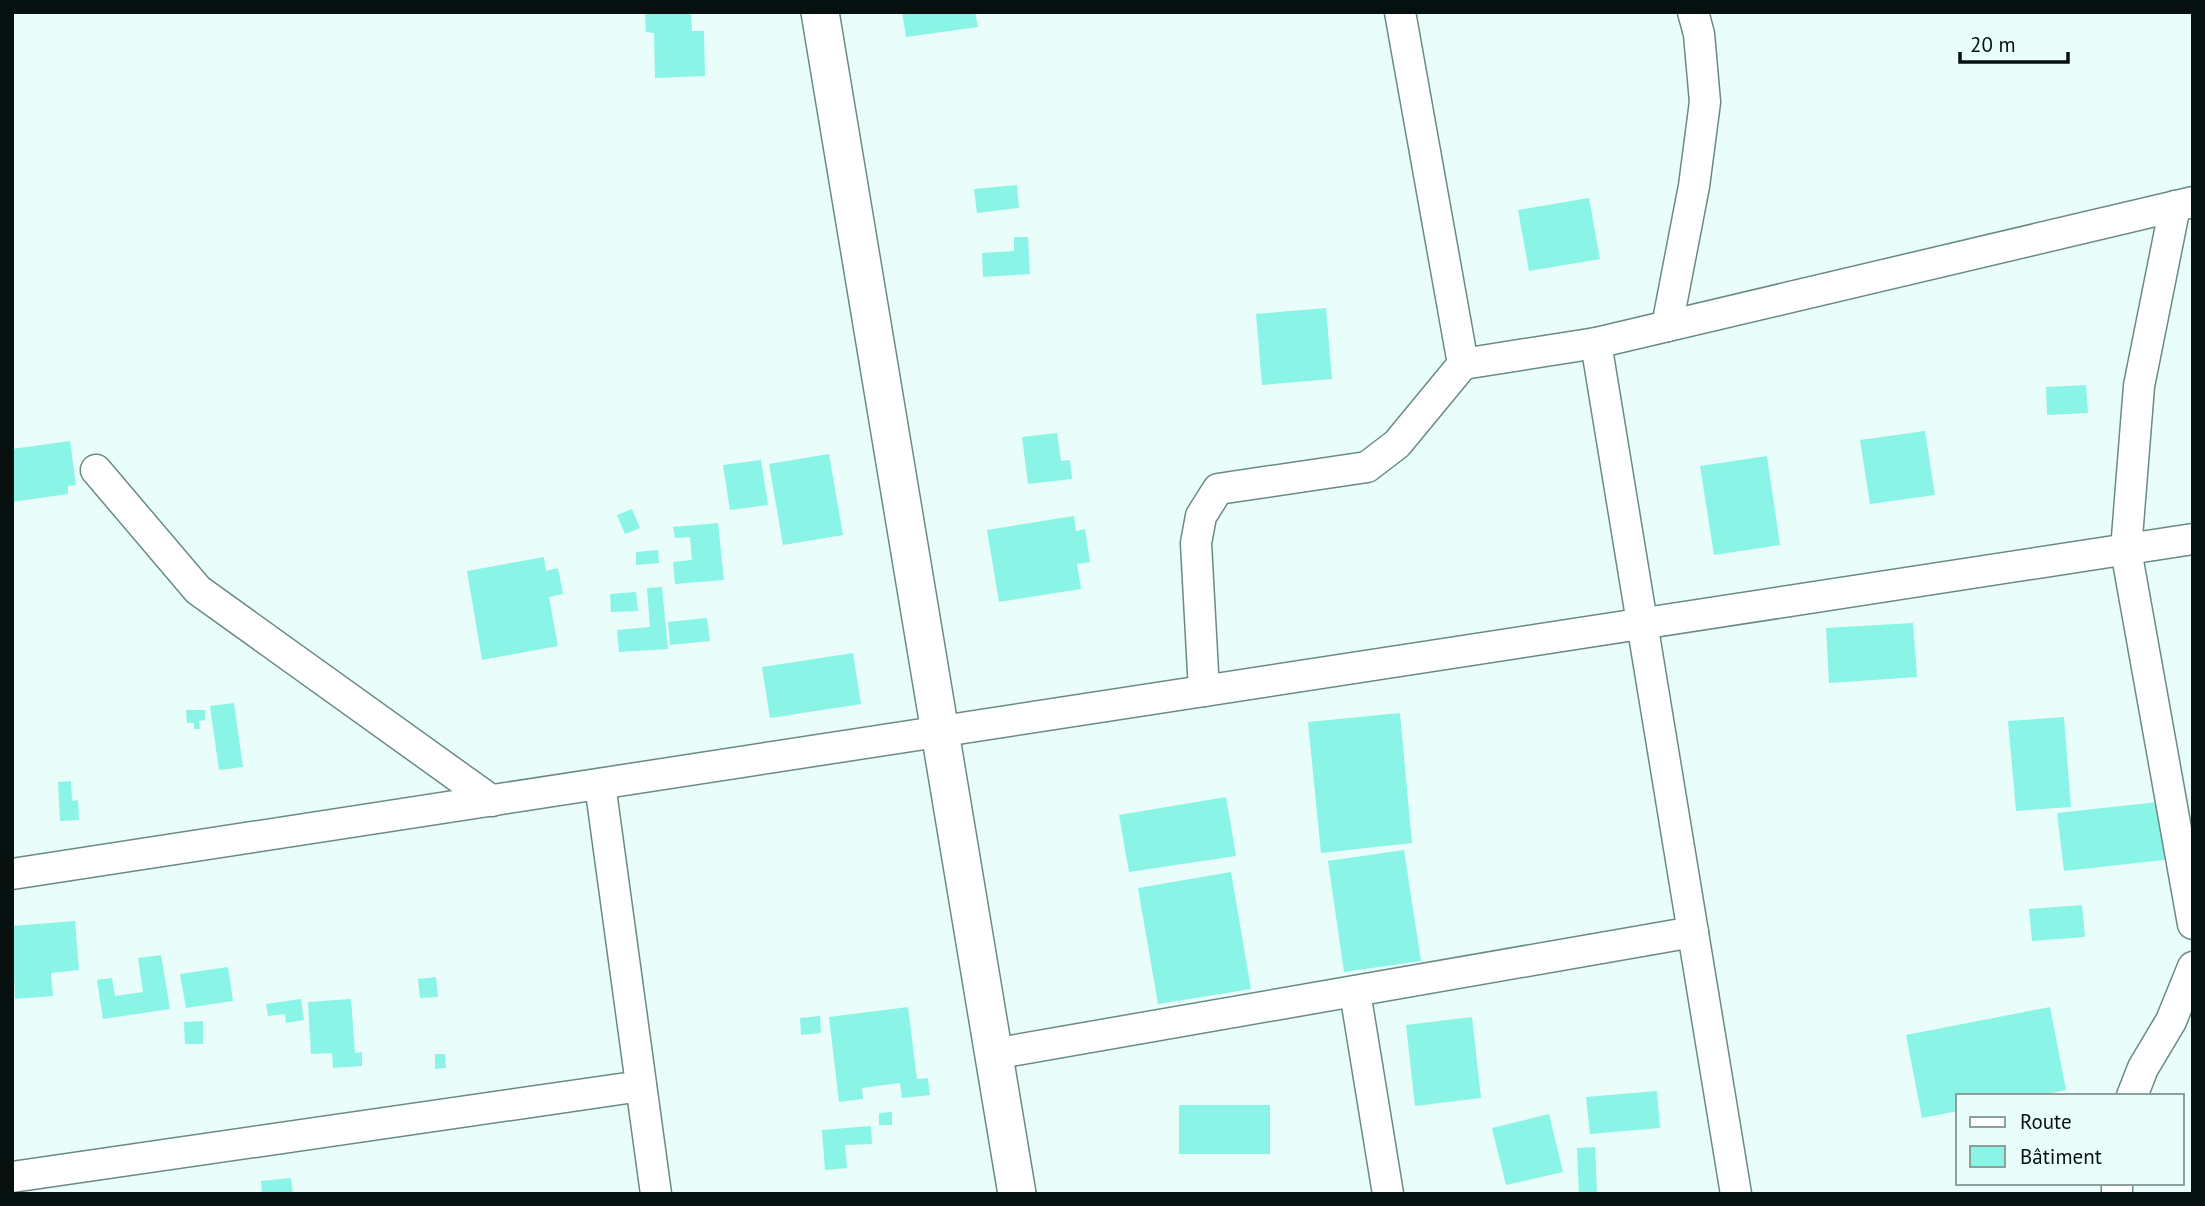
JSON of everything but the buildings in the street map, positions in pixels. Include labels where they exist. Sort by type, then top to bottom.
[{"type":"street","points":[[820,12],[1017,1194]]},
{"type":"street","points":[[1400,12],[1463,364]]},
{"type":"street","points":[[1667,326],[1694,186],[1705,102],[1699,34],[1693,12]]},
{"type":"street","points":[[1204,691],[1196,542],[1201,516],[1218,489],[1367,467],[1397,444],[1463,364],[1596,343],[2184,204],[2139,386],[2126,550],[2190,878],[2193,923]]},
{"type":"street","points":[[1596,343],[1736,1194]]},
{"type":"street","points":[[96,470],[198,590],[492,801]]},
{"type":"street","points":[[12,874],[2193,539]]},
{"type":"street","points":[[600,784],[656,1194]]},
{"type":"street","points":[[993,1054],[1693,932]]},
{"type":"street","points":[[2133,1094],[2143,1068],[2171,1021],[2193,967]]},
{"type":"street","points":[[1355,992],[1388,1194]]},
{"type":"street","points":[[12,1177],[641,1086]]}]
